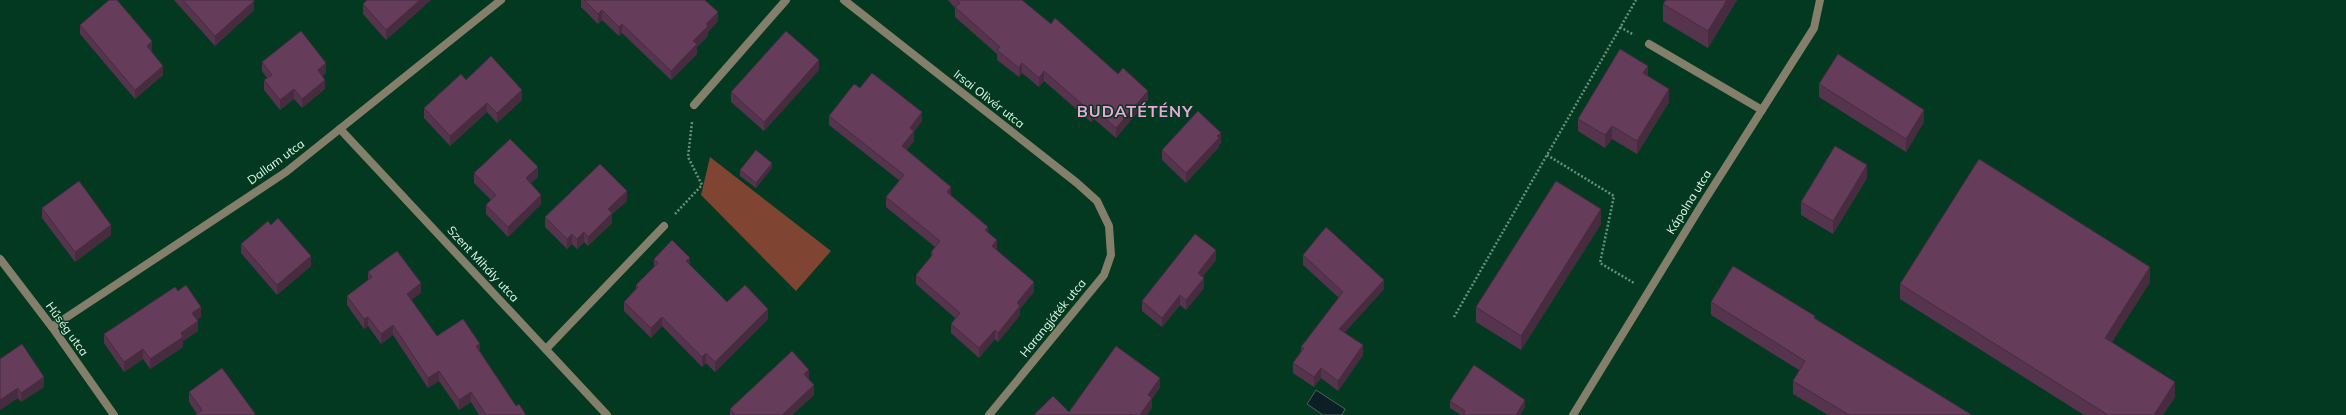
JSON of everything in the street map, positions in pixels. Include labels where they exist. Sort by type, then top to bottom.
[{"type":"street","name":"Dallam utca","points":[[52,327],[286,172],[501,0]]},
{"type":"street","points":[[694,105],[786,0]]},
{"type":"street","name":"Irsai Olivér utca","points":[[844,0],[1097,201],[1109,226]]},
{"type":"street","name":"Kápolna utca","points":[[1573,415],[1648,292],[1814,28],[1820,0]]},
{"type":"street","points":[[1649,44],[1762,110]]},
{"type":"street","name":"Szent Mihály utca","points":[[340,129],[607,415]]},
{"type":"street","points":[[546,349],[664,226]]},
{"type":"street","name":"Harangjáték utca","points":[[989,415],[1104,275],[1112,255],[1109,226]]},
{"type":"street","name":"Hűség utca","points":[[0,259],[52,327],[114,415]]},
{"type":"path","points":[[1454,317],[1636,0]]},
{"type":"path","points":[[664,226],[702,185],[688,157],[694,105]]},
{"type":"path","points":[[1547,155],[1614,196],[1600,263],[1648,292]]},
{"type":"shaded area","points":[[710,157],[831,251],[796,291],[701,195]]},
{"type":"water","points":[[1316,390],[1345,409],[1342,415],[1323,415],[1307,404]]},
{"type":"building","points":[[109,0],[117,0],[152,41],[147,46],[163,66],[135,90],[80,25]]},
{"type":"building","points":[[183,0],[254,0],[254,1],[215,36]]},
{"type":"building","points":[[367,0],[420,0],[386,30],[363,4]]},
{"type":"building","points":[[584,0],[705,0],[718,12],[706,24],[708,26],[693,41],[697,44],[671,71],[622,24],[619,27],[602,10],[598,14]]},
{"type":"building","points":[[957,0],[1022,0],[1051,24],[1055,18],[1118,74],[1123,68],[1148,91],[1116,128],[1094,109],[1091,112],[1044,71],[1039,78],[1022,63],[1019,68],[997,50],[1000,47],[955,7],[960,3]]},
{"type":"building","points":[[1666,0],[1727,0],[1708,31],[1663,4]]},
{"type":"building","points":[[301,31],[326,63],[318,70],[325,80],[302,99],[294,89],[280,100],[264,80],[272,75],[262,62]]},
{"type":"building","points":[[786,31],[819,60],[764,122],[731,92]]},
{"type":"building","points":[[1620,49],[1648,66],[1643,73],[1669,89],[1637,141],[1612,126],[1605,135],[1578,119]]},
{"type":"building","points":[[1838,54],[1924,110],[1906,139],[1819,84]]},
{"type":"building","points":[[491,56],[522,90],[497,113],[487,103],[450,136],[424,108],[461,74],[466,80]]},
{"type":"building","points":[[872,73],[922,112],[910,128],[914,131],[902,146],[951,187],[947,192],[988,227],[985,230],[997,240],[992,246],[1034,282],[1017,303],[1020,306],[998,333],[995,330],[979,348],[951,324],[960,313],[916,275],[933,254],[931,252],[940,241],[886,197],[904,175],[829,116],[854,84],[860,88]]},
{"type":"building","points":[[1198,111],[1221,133],[1217,136],[1219,138],[1186,173],[1162,150]]},
{"type":"building","points":[[510,139],[538,167],[526,178],[541,195],[508,227],[486,205],[496,195],[474,173]]},
{"type":"building","points":[[1835,146],[1867,165],[1833,221],[1801,202]]},
{"type":"building","points":[[756,150],[772,163],[756,183],[740,170]]},
{"type":"building","points":[[1979,159],[2150,267],[2105,338],[2175,382],[2154,415],[2108,415],[1900,284]]},
{"type":"building","points":[[600,164],[627,191],[608,209],[612,213],[588,237],[584,232],[577,239],[572,234],[567,239],[545,217]]},
{"type":"building","points":[[79,181],[111,225],[75,252],[42,208]]},
{"type":"building","points":[[1556,181],[1601,209],[1521,336],[1476,307]]},
{"type":"building","points":[[278,218],[311,256],[277,285],[241,244],[268,221],[271,225]]},
{"type":"building","points":[[1326,227],[1384,280],[1339,329],[1363,345],[1338,381],[1321,368],[1314,377],[1293,363],[1304,348],[1301,347],[1343,292],[1303,255]]},
{"type":"building","points":[[1195,234],[1216,250],[1198,273],[1204,278],[1186,300],[1180,295],[1162,318],[1142,301]]},
{"type":"building","points":[[672,240],[690,258],[686,261],[727,302],[745,285],[768,309],[715,362],[706,353],[702,357],[662,317],[651,328],[624,302],[638,287],[636,285],[658,263],[654,259]]},
{"type":"building","points":[[397,251],[421,283],[407,294],[437,336],[463,319],[480,344],[476,346],[516,406],[519,404],[526,415],[486,415],[471,392],[459,400],[439,371],[428,378],[393,325],[381,334],[368,317],[364,319],[347,296],[372,277],[368,272]]},
{"type":"building","points":[[1733,266],[1815,316],[1814,318],[1972,415],[1849,415],[1793,381],[1805,361],[1711,302]]},
{"type":"building","points":[[186,285],[201,307],[192,313],[198,321],[181,333],[183,337],[150,359],[143,349],[124,362],[104,334],[175,287],[178,291]]},
{"type":"building","points":[[22,344],[44,377],[21,393],[18,388],[0,400],[0,359]]},
{"type":"building","points":[[1116,346],[1160,378],[1148,395],[1152,398],[1140,415],[1034,415],[1053,396],[1069,412]]},
{"type":"building","points":[[792,351],[809,370],[804,374],[814,385],[782,415],[735,415],[730,409]]},
{"type":"building","points":[[1474,365],[1525,400],[1516,415],[1463,415],[1465,411],[1450,401]]},
{"type":"building","points":[[222,368],[256,415],[195,415],[202,410],[189,392]]},
{"type":"district","name":"BUDATÉTÉNY","points":[[1135,111]]}]
